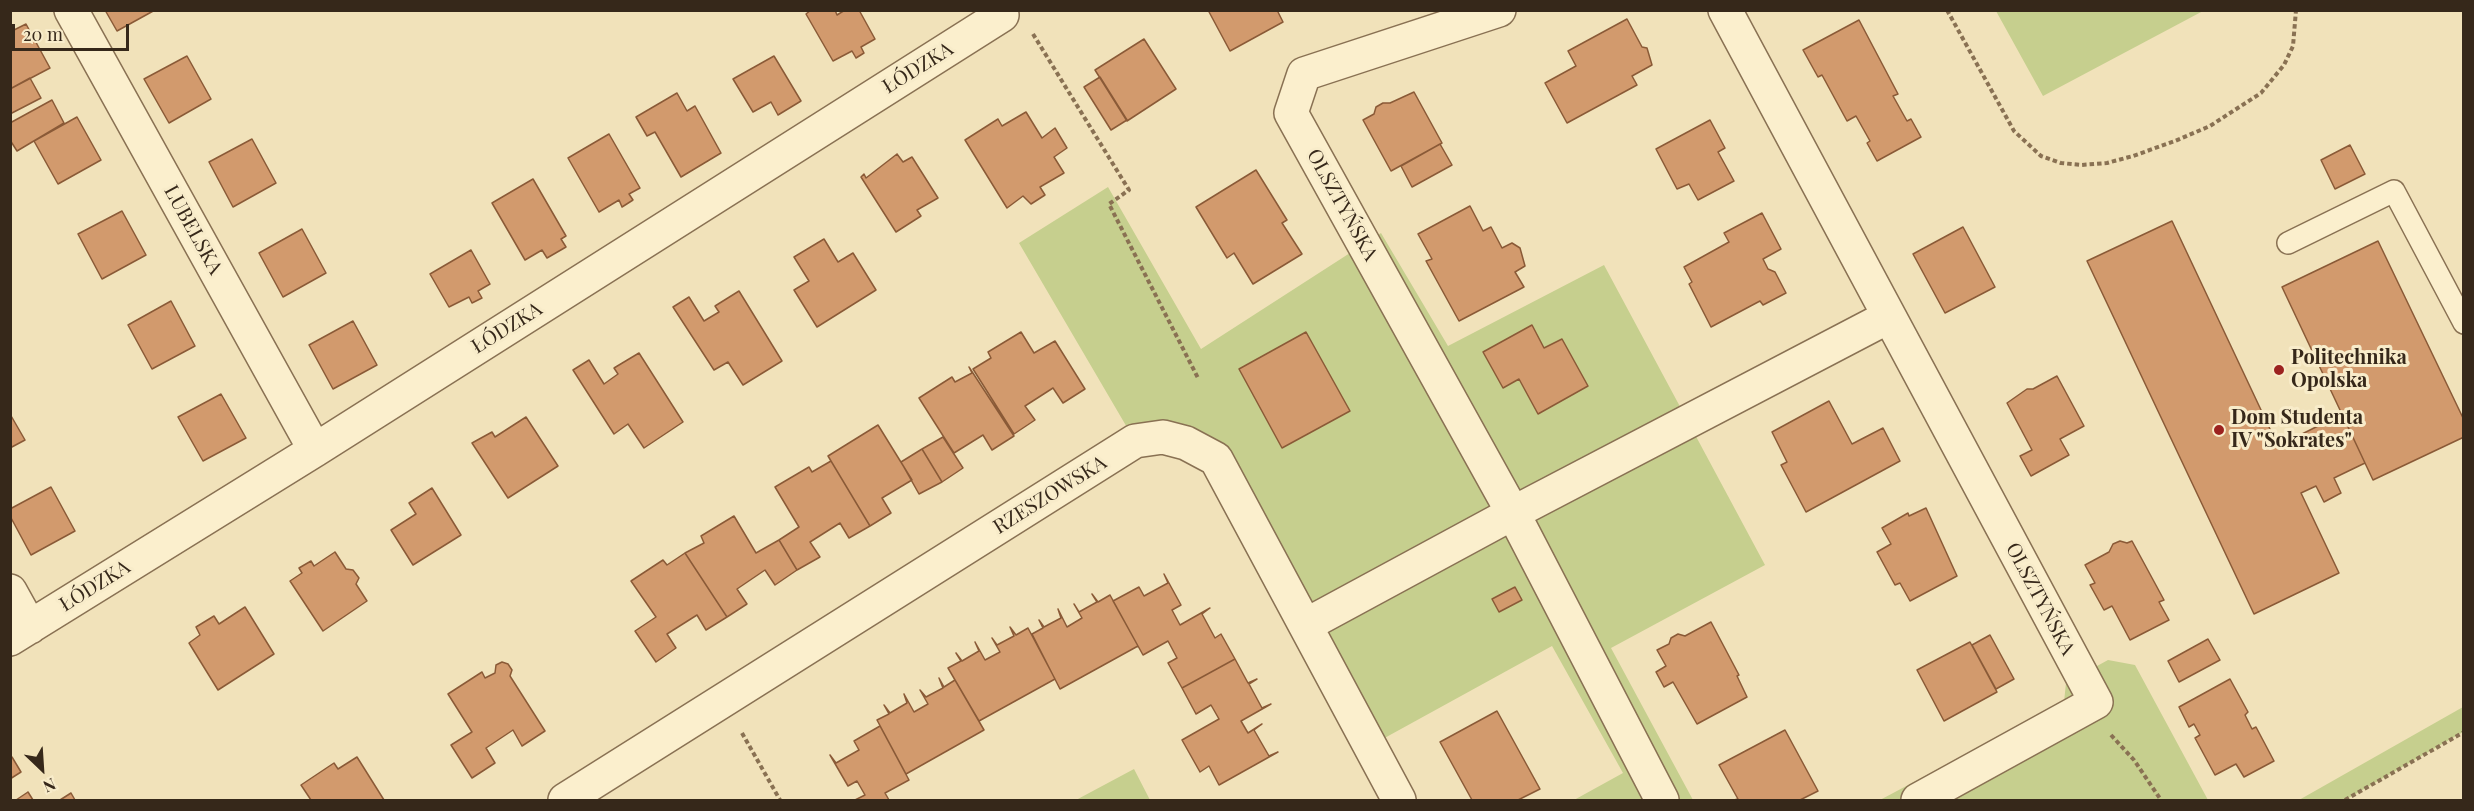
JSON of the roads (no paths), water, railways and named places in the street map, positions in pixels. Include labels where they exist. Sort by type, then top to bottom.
[{"type":"street","name":"LUBELSKA","points":[[71,10],[315,450]]},
{"type":"street","name":"OLSZTYŃSKA","points":[[1499,10],[1304,74],[1291,113],[1513,513],[1662,801]]},
{"type":"street","name":"OLSZTYŃSKA","points":[[1725,10],[2096,702],[1918,801]]},
{"type":"street","name":"ŁÓDZKA","points":[[20,633],[1015,21]]},
{"type":"street","points":[[1306,625],[1513,513],[1888,317]]},
{"type":"street","name":"RZESZOWSKA","points":[[564,801],[1135,441],[1163,437],[1186,442],[1216,459],[1399,801]]},
{"type":"street","points":[[10,591],[20,633]]},
{"type":"lane","points":[[2288,243],[2394,191],[2463,323]]},
{"type":"place","name":"Politechnika Opolska","points":[[2279,370]]},
{"type":"place","name":"Dom Studenta IV \"Sokrates\"","points":[[2219,430]]}]
